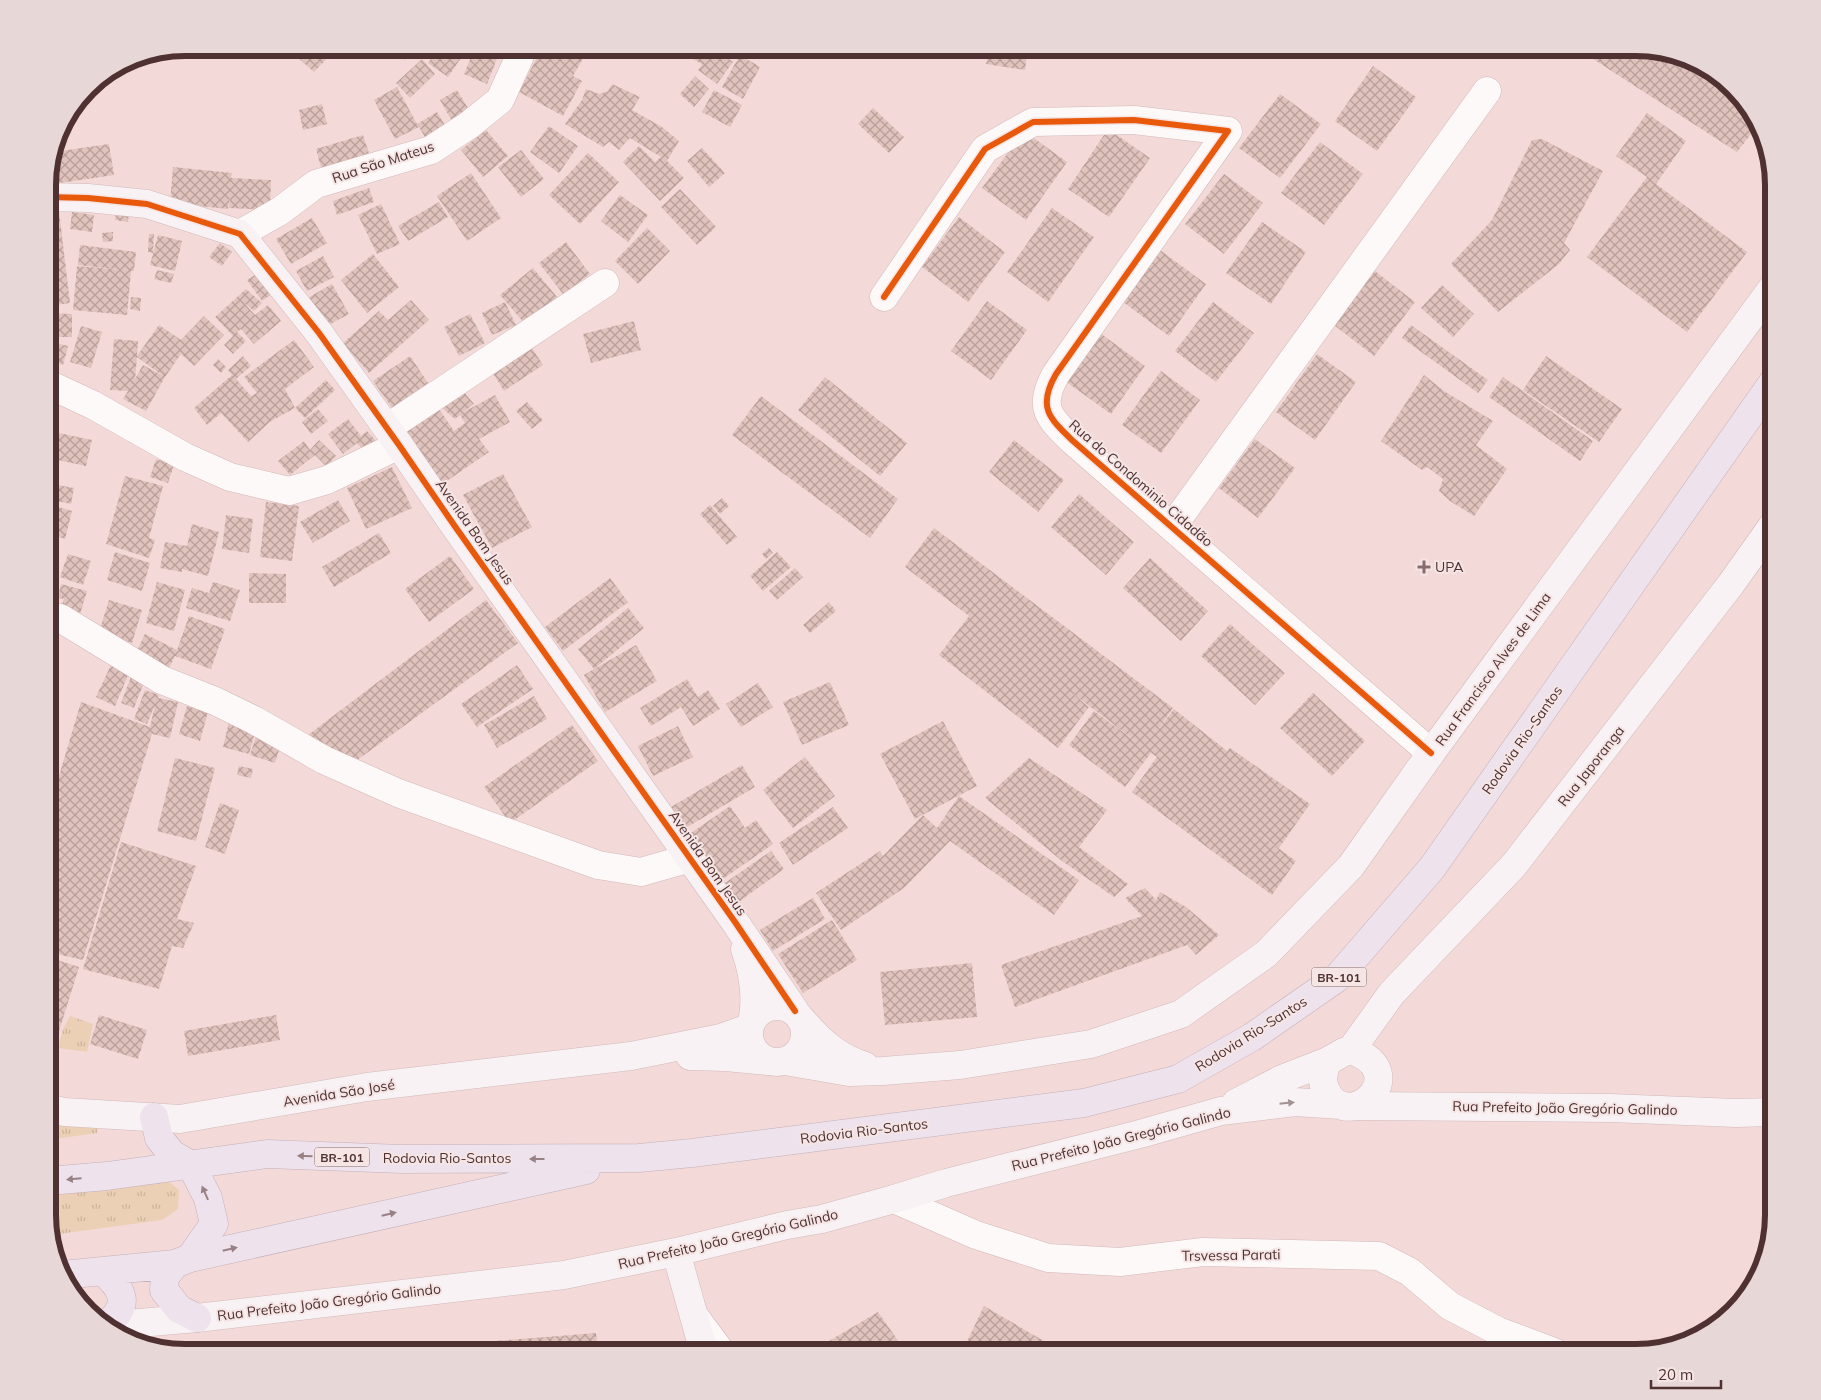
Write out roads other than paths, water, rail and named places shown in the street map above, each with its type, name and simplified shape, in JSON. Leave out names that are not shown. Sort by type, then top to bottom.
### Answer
[{"type":"highway","name":"Rodovia Rio-Santos","points":[[57,1181],[267,1154],[402,1159],[639,1158],[1084,1104],[1178,1079],[1252,1037],[1337,978],[1432,868],[1765,395]]},
{"type":"highway","points":[[151,1117],[158,1138],[172,1154],[191,1165],[208,1198],[214,1224],[182,1261],[165,1277],[164,1290],[179,1309],[197,1318]]},
{"type":"highway","points":[[107,1176],[130,1165],[143,1153],[149,1136],[151,1117]]},
{"type":"highway","name":"Rodovia Rio-Santos","points":[[71,1274],[182,1261],[639,1158]]},
{"type":"highway","points":[[102,1271],[118,1286],[123,1298],[120,1310],[112,1321]]},
{"type":"main road","points":[[57,197],[88,198],[147,204],[240,234]]},
{"type":"main road","name":"Avenida Bom Jesus","points":[[240,234],[319,333],[393,436],[735,922],[798,1016]]},
{"type":"main road","name":"Rua Francisco Alves de Lima","points":[[777,1061],[849,1072],[883,1071],[960,1065],[1090,1044],[1181,1014],[1266,954],[1351,866],[1431,753],[1765,298]]},
{"type":"main road","name":"Rua Japoranga","points":[[1340,1056],[1392,993],[1514,865],[1765,537]]},
{"type":"main road","name":"Avenida Bom Jesus","points":[[735,922],[752,971],[755,994],[751,1023]]},
{"type":"main road","points":[[1340,1056],[1323,1078],[1327,1095],[1334,1101],[1349,1106],[1366,1102],[1376,1090],[1376,1073],[1392,993]]},
{"type":"main road","name":"Avenida São José","points":[[57,1111],[180,1119],[367,1087],[631,1056],[721,1038],[751,1023],[762,1009],[770,1006],[787,1007],[798,1016]]},
{"type":"main road","points":[[751,1023],[749,1041],[753,1050],[760,1056],[777,1061],[794,1057],[804,1043],[805,1035],[798,1016]]},
{"type":"main road","name":"Rua Francisco Alves de Lima","points":[[798,1016],[819,1039],[838,1055],[858,1064],[883,1071]]},
{"type":"main road","name":"Avenida São José","points":[[631,1056],[726,1057],[777,1061]]},
{"type":"main road","points":[[1221,1111],[1282,1079],[1340,1056],[1368,1058],[1376,1073],[1417,1106]]},
{"type":"main road","name":"Rua Prefeito João Gregório Galindo","points":[[118,1325],[197,1318],[564,1275],[676,1252],[822,1218],[946,1183],[1140,1134],[1221,1111],[1294,1102],[1349,1106],[1610,1108],[1765,1112]]},
{"type":"main road","points":[[676,1252],[702,1344]]},
{"type":"street","name":"Rua São Mateus","points":[[240,234],[280,210],[316,184],[431,150],[439,145],[500,100],[519,56]]},
{"type":"street","points":[[1172,527],[1487,91]]},
{"type":"street","name":"Rua do Condominio Cidadão","points":[[884,297],[985,149],[1033,122],[1134,120],[1228,131],[1056,374],[1047,390],[1047,408],[1054,423],[1073,441],[1431,753]]},
{"type":"street","points":[[57,388],[93,405],[185,457],[230,477],[289,491],[327,480],[393,436],[605,283]]},
{"type":"street","points":[[57,617],[162,680],[215,701],[254,720],[324,760],[398,792],[598,865],[641,872],[690,858]]},
{"type":"street","name":"Trsvessa Parati","points":[[894,1199],[976,1235],[1048,1258],[1120,1262],[1203,1252],[1379,1256],[1410,1272],[1450,1306],[1498,1331],[1533,1344]]},
{"type":"street","points":[[693,1314],[715,1344]]},
{"type":"place","name":"UPA","points":[[1424,567]]}]
